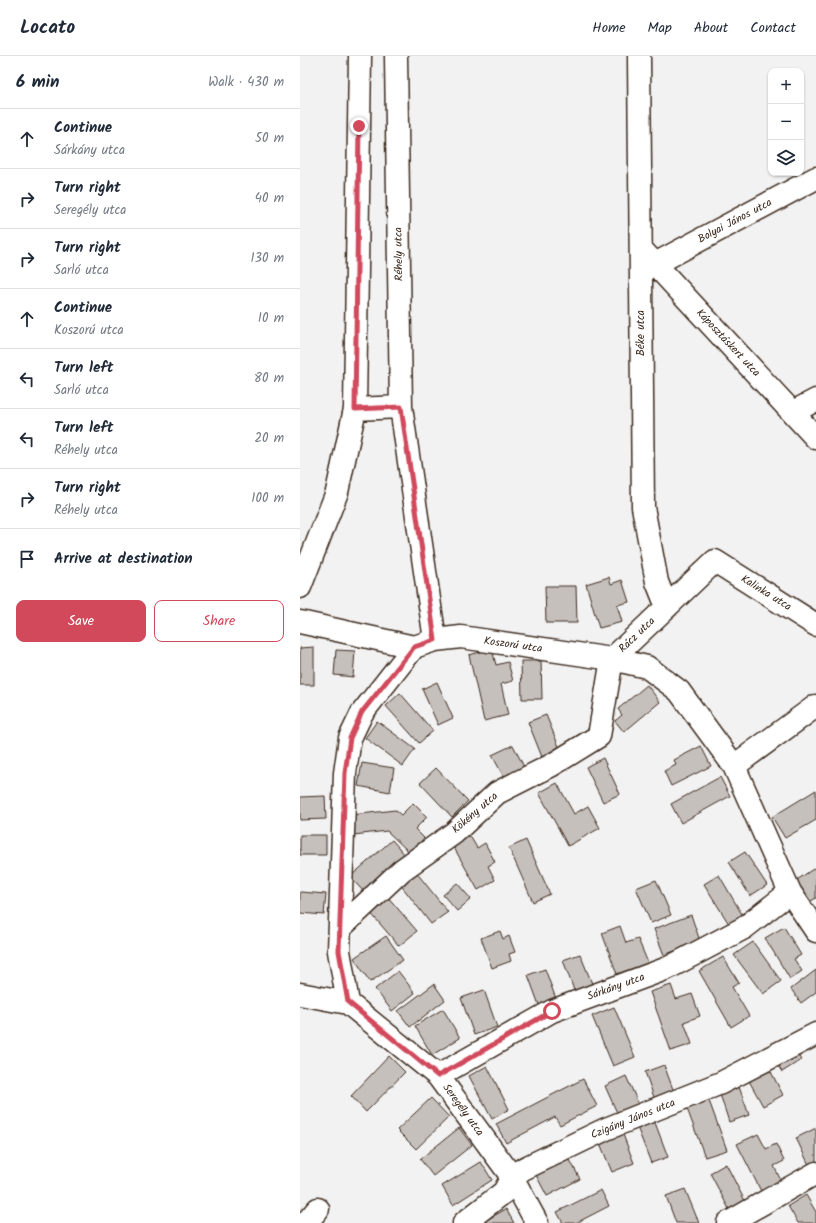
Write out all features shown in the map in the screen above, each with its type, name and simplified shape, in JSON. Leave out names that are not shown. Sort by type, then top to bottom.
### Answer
[{"type":"street","points":[[300,587],[337,492],[355,409],[360,56]]},
{"type":"street","name":"Réhely utca","points":[[396,56],[401,407],[435,640]]},
{"type":"street","name":"Béke utca","points":[[639,56],[648,256],[643,507],[657,582],[667,607]]},
{"type":"street","name":"Bolyai János utca","points":[[648,256],[816,178]]},
{"type":"street","name":"Káposztáskert utca","points":[[648,256],[816,438]]},
{"type":"street","points":[[793,412],[816,400]]},
{"type":"street","points":[[355,409],[401,407]]},
{"type":"street","name":"Rácz utca","points":[[612,659],[715,561]]},
{"type":"street","name":"Kalinka utca","points":[[715,561],[816,625]]},
{"type":"street","points":[[300,622],[414,647],[362,712],[350,738],[345,773],[339,951],[348,1002]]},
{"type":"street","name":"Koszorú utca","points":[[414,647],[435,640],[461,637],[612,659]]},
{"type":"street","name":"Rácz utca","points":[[612,659],[647,667],[679,691],[734,766],[790,892],[816,931]]},
{"type":"street","name":"Kökény utca","points":[[340,928],[402,870],[454,833],[497,793],[552,765],[599,736],[612,659]]},
{"type":"street","points":[[734,766],[816,706]]},
{"type":"street","name":"Sárkány utca","points":[[438,1076],[552,1011],[668,968],[744,928],[790,892]]},
{"type":"street","name":"Seregély utca","points":[[300,994],[348,1002],[438,1076],[512,1177],[537,1223]]},
{"type":"street","name":"Czigány János utca","points":[[464,1223],[504,1192],[512,1177],[523,1169],[606,1129],[721,1083],[816,1034]]},
{"type":"street","points":[[728,1223],[816,1173]]},
{"type":"building","points":[[609,577],[611,584],[622,580],[629,602],[617,605],[622,622],[599,628],[586,584]]},
{"type":"building","points":[[545,586],[576,586],[577,623],[546,623]]},
{"type":"building","points":[[314,647],[314,685],[300,685],[300,648]]},
{"type":"building","points":[[492,649],[496,665],[508,662],[513,681],[501,684],[508,715],[484,721],[469,655]]},
{"type":"building","points":[[336,650],[355,651],[353,677],[334,675]]},
{"type":"building","points":[[521,661],[541,661],[542,699],[522,699]]},
{"type":"building","points":[[437,682],[453,718],[438,725],[422,689]]},
{"type":"building","points":[[647,685],[660,702],[624,732],[615,721],[622,715],[618,709]]},
{"type":"building","points":[[400,693],[433,731],[419,743],[386,706]]},
{"type":"building","points":[[546,715],[562,754],[544,762],[528,722]]},
{"type":"building","points":[[377,721],[415,749],[403,766],[365,738]]},
{"type":"building","points":[[513,745],[526,771],[506,781],[492,755]]},
{"type":"building","points":[[701,746],[711,766],[671,786],[664,771],[676,765],[674,760]]},
{"type":"building","points":[[603,758],[620,794],[603,802],[586,767]]},
{"type":"building","points":[[362,763],[394,768],[390,792],[358,786]]},
{"type":"building","points":[[436,768],[468,801],[452,817],[420,783]]},
{"type":"building","points":[[720,777],[730,796],[681,823],[671,804]]},
{"type":"building","points":[[557,783],[574,814],[588,806],[600,828],[568,846],[539,793]]},
{"type":"building","points":[[816,790],[816,820],[785,838],[772,817]]},
{"type":"building","points":[[325,796],[326,819],[300,820],[300,797]]},
{"type":"building","points":[[413,803],[427,817],[415,829],[424,838],[410,853],[387,831],[354,835],[352,815],[395,810],[401,815]]},
{"type":"building","points":[[300,835],[326,835],[326,855],[300,855]]},
{"type":"building","points":[[470,836],[477,848],[485,843],[495,862],[488,866],[495,880],[478,890],[453,846]]},
{"type":"building","points":[[392,840],[406,856],[365,893],[350,877]]},
{"type":"building","points":[[526,840],[550,894],[533,902],[509,848]]},
{"type":"building","points":[[745,852],[767,885],[750,896],[729,862]]},
{"type":"building","points":[[816,867],[816,898],[808,903],[794,882]]},
{"type":"building","points":[[416,872],[448,912],[431,924],[400,884]]},
{"type":"building","points":[[719,875],[743,916],[729,924],[704,884]]},
{"type":"building","points":[[656,880],[671,915],[651,923],[636,888]]},
{"type":"building","points":[[457,883],[471,899],[457,911],[443,895]]},
{"type":"building","points":[[300,892],[326,894],[324,915],[300,913]]},
{"type":"building","points":[[387,896],[417,931],[399,946],[369,911]]},
{"type":"building","points":[[691,915],[700,941],[664,955],[654,929]]},
{"type":"building","points":[[620,926],[626,943],[638,939],[648,963],[617,974],[602,933]]},
{"type":"building","points":[[784,927],[801,955],[794,959],[802,971],[790,979],[765,938]]},
{"type":"building","points":[[500,931],[503,939],[509,936],[515,952],[509,954],[511,961],[492,968],[481,938]]},
{"type":"building","points":[[386,936],[403,960],[370,982],[354,958]]},
{"type":"building","points":[[753,942],[781,981],[763,994],[734,955]]},
{"type":"building","points":[[580,954],[593,986],[575,993],[563,960]]},
{"type":"building","points":[[723,957],[739,983],[732,987],[749,1016],[731,1027],[699,971]]},
{"type":"building","points":[[545,969],[556,999],[539,1005],[528,975]]},
{"type":"building","points":[[816,970],[816,992],[801,1003],[791,989]]},
{"type":"building","points":[[398,971],[415,993],[392,1011],[375,989]]},
{"type":"building","points":[[434,984],[445,1000],[410,1027],[398,1011]]},
{"type":"building","points":[[671,985],[676,999],[692,994],[700,1016],[684,1022],[692,1044],[671,1051],[650,992]]},
{"type":"building","points":[[484,990],[497,1027],[474,1035],[461,998]]},
{"type":"building","points":[[614,1007],[635,1057],[613,1066],[592,1016]]},
{"type":"building","points":[[443,1009],[460,1038],[432,1055],[415,1026]]},
{"type":"building","points":[[795,1050],[801,1060],[782,1072],[776,1062]]},
{"type":"building","points":[[389,1056],[405,1072],[366,1112],[351,1096]]},
{"type":"building","points":[[664,1065],[674,1092],[655,1100],[645,1072]]},
{"type":"building","points":[[487,1066],[509,1109],[492,1119],[469,1076]]},
{"type":"building","points":[[769,1068],[783,1095],[763,1106],[748,1079]]},
{"type":"building","points":[[626,1076],[639,1105],[618,1115],[605,1086]]},
{"type":"building","points":[[583,1079],[597,1106],[560,1125],[555,1117],[506,1143],[496,1124]]},
{"type":"building","points":[[738,1084],[749,1115],[729,1122],[719,1091]]},
{"type":"building","points":[[431,1098],[449,1117],[416,1149],[397,1130]]},
{"type":"building","points":[[708,1098],[727,1150],[705,1157],[686,1106]]},
{"type":"building","points":[[654,1120],[668,1157],[651,1163],[637,1127]]},
{"type":"building","points":[[459,1128],[472,1145],[433,1176],[420,1159]]},
{"type":"building","points":[[816,1128],[816,1166],[811,1169],[796,1138]]},
{"type":"building","points":[[622,1132],[634,1163],[612,1172],[599,1141]]},
{"type":"building","points":[[758,1134],[766,1149],[776,1144],[784,1161],[774,1166],[783,1185],[763,1195],[737,1144]]},
{"type":"building","points":[[569,1158],[580,1179],[547,1196],[536,1175]]},
{"type":"building","points":[[481,1162],[492,1180],[453,1205],[442,1186]]},
{"type":"building","points":[[726,1164],[746,1203],[730,1211],[710,1173]]},
{"type":"building","points":[[685,1189],[699,1223],[676,1223],[666,1196]]},
{"type":"building","points":[[601,1190],[609,1206],[576,1223],[563,1223],[557,1212]]},
{"type":"building","points":[[806,1195],[816,1212],[816,1223],[798,1223],[788,1206]]},
{"type":"building","points":[[506,1209],[514,1223],[481,1223]]},
{"type":"route","points":[[359,126],[355,409],[401,407],[435,640],[414,647],[362,712],[350,738],[345,773],[339,951],[348,1002],[438,1076],[552,1011]]}]
